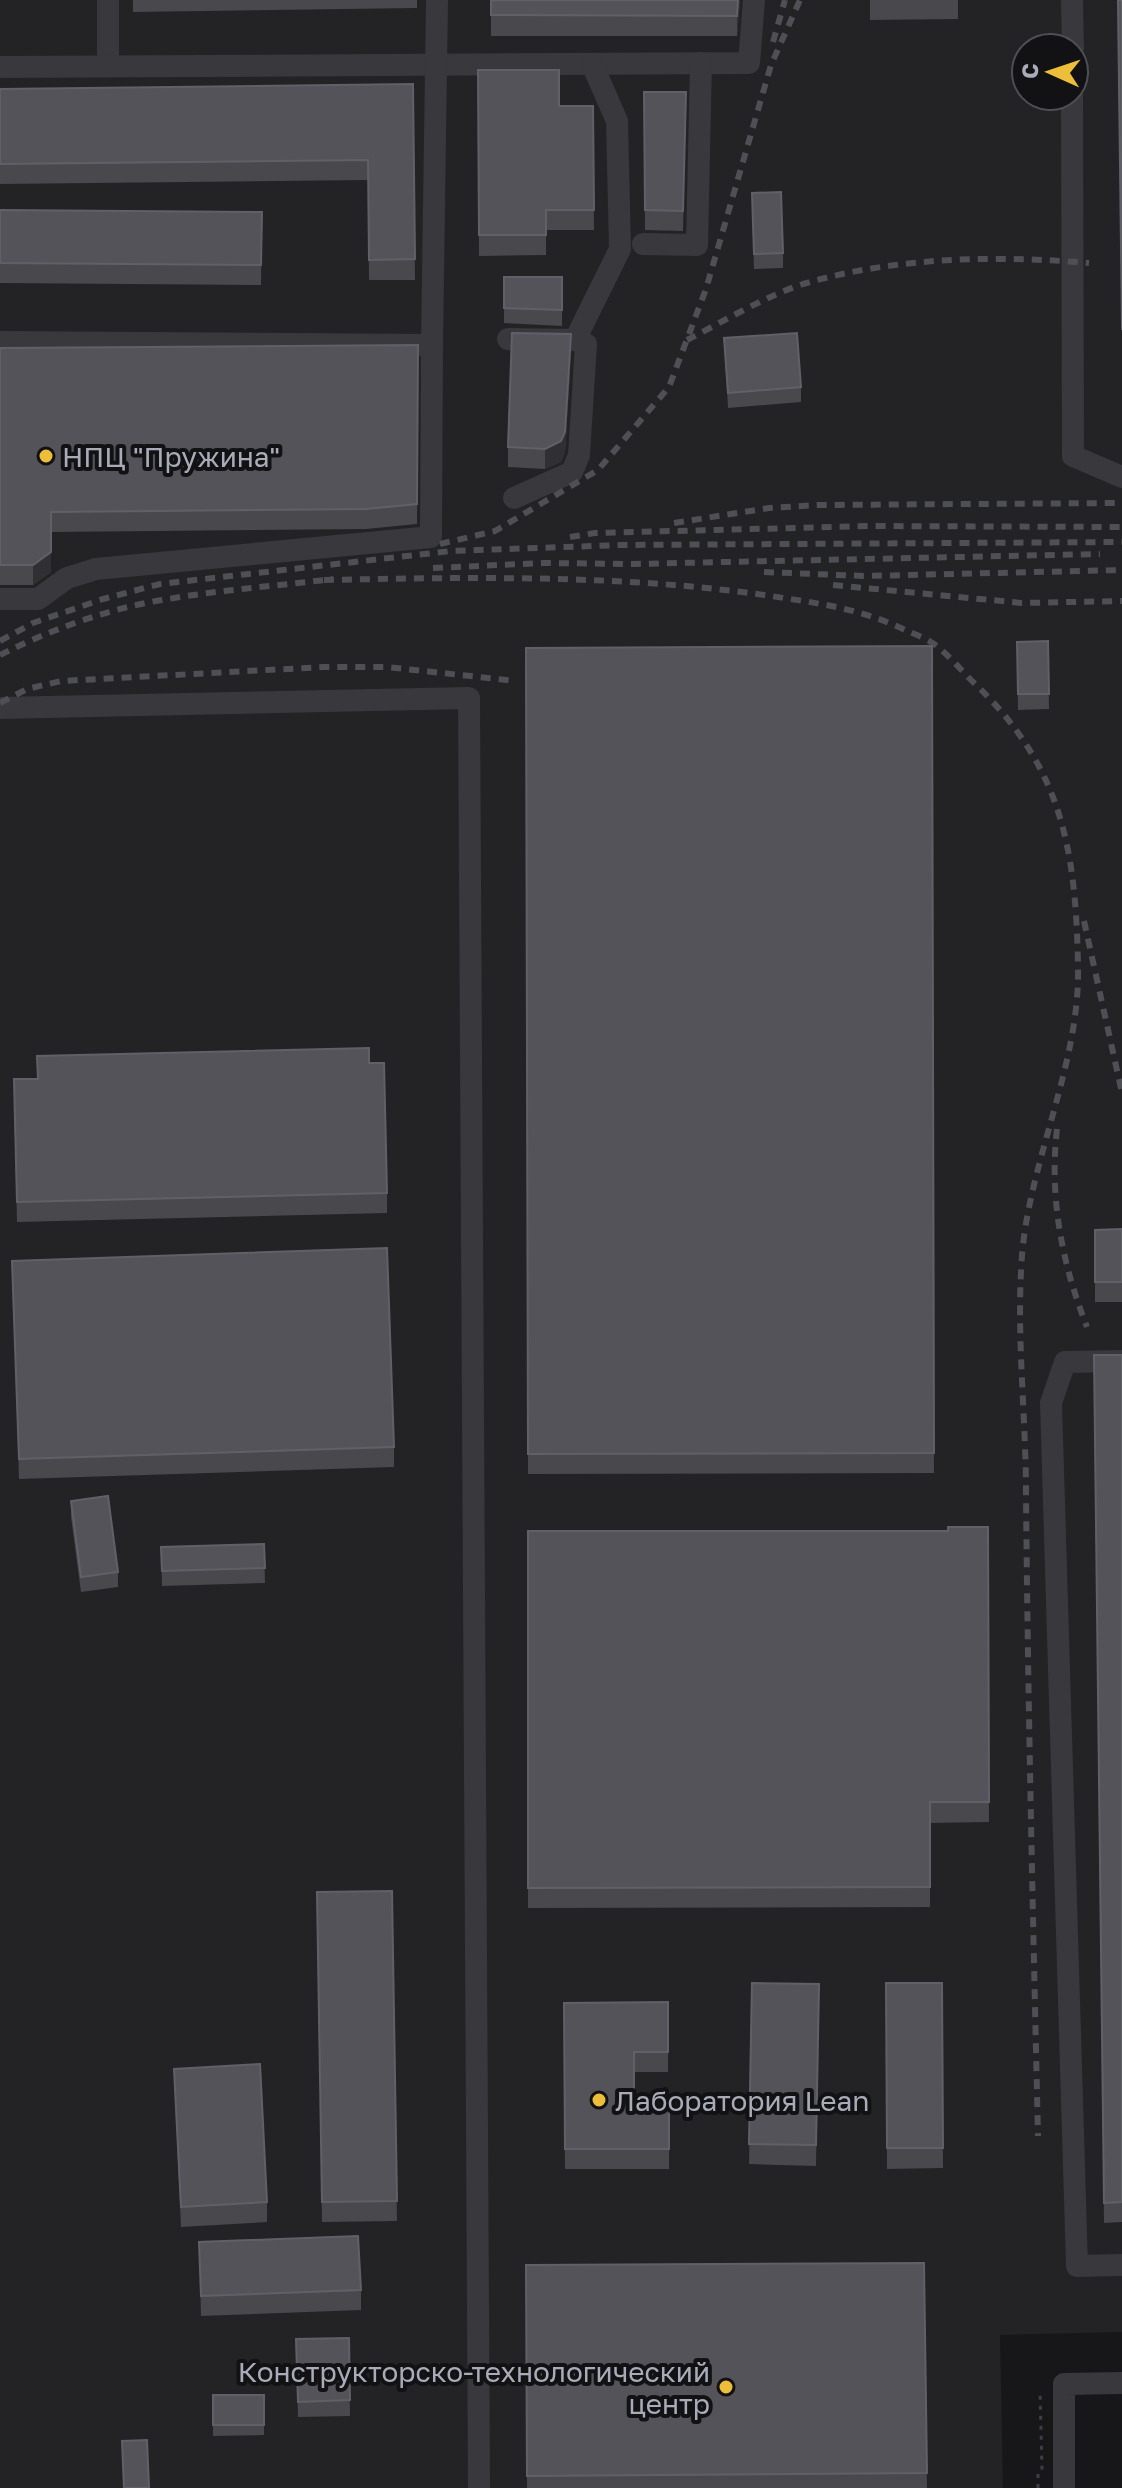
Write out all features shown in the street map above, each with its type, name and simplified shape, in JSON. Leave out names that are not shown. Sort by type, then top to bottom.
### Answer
[{"type":"lane","points":[[108,0],[108,66]]},
{"type":"lane","points":[[0,599],[38,599],[67,578],[96,569],[431,537],[437,0]]},
{"type":"lane","points":[[0,67],[749,63],[754,0]]},
{"type":"lane","points":[[1072,0],[1073,32]]},
{"type":"lane","points":[[643,244],[697,245],[701,63]]},
{"type":"lane","points":[[575,340],[620,249],[617,121],[592,64]]},
{"type":"lane","points":[[1072,112],[1073,456],[1122,477]]},
{"type":"lane","points":[[508,339],[575,340],[586,344],[579,455],[572,472],[514,498]]},
{"type":"lane","points":[[0,342],[432,345]]},
{"type":"lane","points":[[0,708],[469,698],[479,2488]]},
{"type":"lane","points":[[1122,1361],[1065,1362],[1051,1403],[1077,2266],[1122,2265]]},
{"type":"lane","points":[[1064,2488],[1064,2384],[1122,2383]]},
{"type":"path","points":[[1038,2488],[1038,2474],[1042,2470],[1040,2391]]},
{"type":"shaded area","points":[[0,0],[1122,0],[1122,2332],[1000,2335],[1003,2488],[0,2488]]},
{"type":"building","points":[[491,0],[738,0],[737,16],[491,15]]},
{"type":"building","points":[[1118,0],[1122,0],[1122,330]]},
{"type":"building","points":[[478,70],[559,70],[559,106],[593,106],[594,210],[546,210],[546,235],[479,235]]},
{"type":"building","points":[[413,84],[415,259],[369,260],[368,160],[0,164],[0,89]]},
{"type":"building","points":[[644,92],[686,92],[683,211],[645,210]]},
{"type":"building","points":[[781,192],[783,253],[754,254],[752,193]]},
{"type":"building","points":[[0,210],[262,212],[261,265],[0,263]]},
{"type":"building","points":[[504,277],[562,277],[562,310],[504,308]]},
{"type":"building","points":[[512,333],[571,334],[565,432],[561,441],[545,449],[508,447]]},
{"type":"building","points":[[797,333],[801,387],[728,393],[724,338]]},
{"type":"building","points":[[418,345],[417,504],[366,509],[51,512],[51,552],[33,565],[0,565],[0,348]]},
{"type":"building","points":[[1048,641],[1049,694],[1018,694],[1017,642]]},
{"type":"building","points":[[932,646],[934,1453],[528,1454],[526,648]]},
{"type":"building","points":[[369,1048],[369,1063],[384,1063],[387,1193],[17,1202],[14,1079],[38,1079],[37,1056]]},
{"type":"building","points":[[1122,1229],[1122,1282],[1095,1282],[1095,1230]]},
{"type":"building","points":[[387,1248],[394,1447],[19,1459],[12,1261]]},
{"type":"building","points":[[1094,1355],[1122,1355],[1122,2202],[1104,2203]]},
{"type":"building","points":[[108,1496],[118,1572],[81,1577],[71,1501]]},
{"type":"building","points":[[948,1527],[988,1527],[989,1802],[930,1802],[930,1887],[528,1888],[528,1531],[948,1531]]},
{"type":"building","points":[[264,1544],[265,1568],[162,1571],[161,1547]]},
{"type":"building","points":[[392,1891],[397,2201],[322,2202],[317,1892]]},
{"type":"building","points":[[752,1983],[819,1984],[816,2145],[749,2144]]},
{"type":"building","points":[[886,1983],[942,1983],[943,2148],[887,2148]]},
{"type":"building","name":"Лаборатория Lean","points":[[668,2002],[668,2052],[634,2052],[634,2107],[669,2107],[669,2149],[565,2149],[564,2003]]},
{"type":"building","points":[[260,2064],[267,2202],[181,2207],[174,2069]]},
{"type":"building","points":[[358,2236],[361,2290],[201,2296],[199,2242]]},
{"type":"building","name":"Конструкторско-технологический центр","points":[[924,2263],[927,2473],[527,2476],[526,2265]]},
{"type":"building","points":[[349,2338],[350,2400],[298,2402],[296,2339]]},
{"type":"building","points":[[213,2395],[264,2395],[264,2425],[213,2425]]},
{"type":"building","points":[[147,2440],[149,2488],[124,2488],[122,2441]]},
{"type":"railway","points":[[773,42],[785,0]]},
{"type":"railway","points":[[440,544],[495,531],[598,470],[669,387],[706,289],[771,65],[800,0]]},
{"type":"railway","points":[[687,340],[789,289],[873,268],[981,259],[1089,263]]},
{"type":"railway","points":[[674,523],[769,508],[818,505],[1122,503]]},
{"type":"railway","points":[[570,537],[595,533],[872,526],[1122,527]]},
{"type":"railway","points":[[0,641],[33,623],[160,584],[451,551],[621,545],[1122,542]]},
{"type":"railway","points":[[433,568],[544,563],[632,564],[1100,554]]},
{"type":"railway","points":[[764,572],[864,576],[1122,570]]},
{"type":"railway","points":[[324,580],[499,578],[616,581],[732,591],[820,604],[863,614],[924,638],[944,652],[1003,714],[1027,745],[1045,778],[1067,847],[1077,924],[1078,967],[1071,1039],[1034,1183],[1020,1285],[1038,2136]]},
{"type":"railway","points":[[0,655],[79,622],[141,604],[205,593],[333,579]]},
{"type":"railway","points":[[833,585],[1022,603],[1122,601]]},
{"type":"railway","points":[[0,703],[27,689],[61,681],[324,667],[387,667],[516,681]]},
{"type":"railway","points":[[1084,921],[1122,1093]]},
{"type":"railway","points":[[1057,1129],[1056,1205],[1064,1255],[1087,1327]]},
{"type":"place","name":"НПЦ \"Пружина\"","points":[[46,456]]},
{"type":"place","name":"Лаборатория Lean","points":[[599,2100]]},
{"type":"place","name":"Конструкторско-технологический центр","points":[[726,2387]]}]
